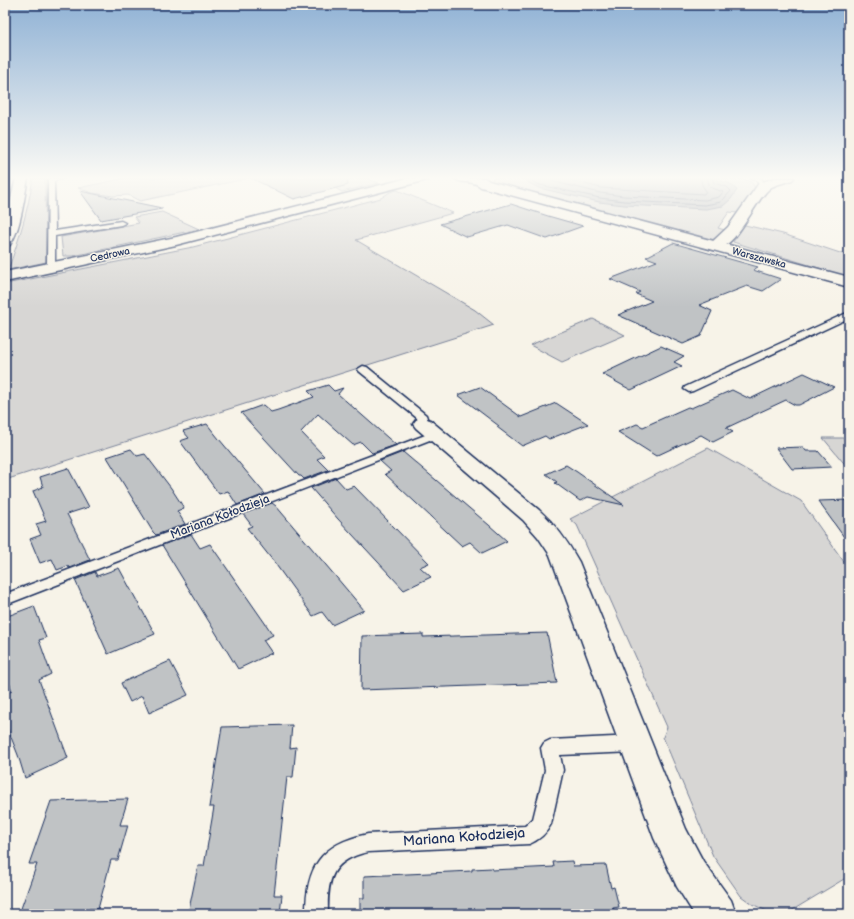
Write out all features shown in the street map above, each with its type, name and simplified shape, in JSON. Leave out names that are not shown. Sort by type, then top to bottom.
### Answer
[{"type":"street","points":[[5,242],[12,221]]},
{"type":"street","name":"Cedrowa","points":[[5,277],[176,241],[261,221]]},
{"type":"street","name":"Warszawska","points":[[622,221],[849,282]]},
{"type":"street","points":[[716,246],[739,221]]},
{"type":"street","points":[[430,429],[531,515],[556,542],[566,562],[672,838],[690,874],[717,914]]},
{"type":"lane","points":[[51,221],[51,263],[54,267]]},
{"type":"lane","points":[[51,234],[121,223]]},
{"type":"lane","points":[[689,389],[849,315]]},
{"type":"lane","points":[[363,369],[422,417],[430,429]]},
{"type":"lane","name":"Mariana Kołodzieja","points":[[5,600],[430,429]]},
{"type":"lane","name":"Mariana Kołodzieja","points":[[317,914],[319,884],[324,868],[334,858],[351,846],[368,843],[529,835],[541,824],[554,770],[550,748],[636,744]]},
{"type":"shaded area","points":[[24,221],[46,221],[46,262],[8,270],[16,247]]},
{"type":"shaded area","points":[[137,221],[181,221],[199,229],[73,256],[63,256],[61,237],[139,223]]},
{"type":"shaded area","points":[[293,221],[425,221],[356,240],[475,310],[494,325],[5,480],[5,284],[193,247]]},
{"type":"shaded area","points":[[636,221],[723,221],[718,228],[725,230],[721,235],[710,241]]},
{"type":"shaded area","points":[[745,225],[783,234],[849,256],[849,277],[733,242]]},
{"type":"shaded area","points":[[593,319],[625,335],[562,362],[530,345]]},
{"type":"shaded area","points":[[823,438],[849,438],[849,468],[848,468]]},
{"type":"shaded area","points":[[708,448],[801,501],[849,569],[849,876],[791,911],[767,911],[752,904],[741,896],[713,856],[663,737],[667,727],[577,525],[570,519]]},
{"type":"building","points":[[451,221],[565,221],[583,226],[547,239],[508,225],[467,237],[440,224]]},
{"type":"building","points":[[673,243],[758,267],[753,270],[781,279],[763,291],[747,286],[699,305],[712,311],[701,336],[683,344],[618,315],[652,301],[636,294],[640,292],[610,279],[657,261],[646,257]]},
{"type":"building","points":[[661,346],[684,356],[674,362],[682,366],[631,390],[602,374]]},
{"type":"building","points":[[804,373],[834,387],[799,405],[795,405],[786,400],[726,428],[733,432],[713,442],[701,435],[656,456],[618,432],[637,424],[643,427],[732,390],[750,399]]},
{"type":"building","points":[[328,385],[334,391],[343,388],[338,394],[396,445],[372,453],[361,442],[353,445],[318,414],[301,432],[324,456],[317,459],[328,470],[304,479],[299,476],[241,413],[263,405],[271,412],[278,410],[314,397],[308,391]]},
{"type":"building","points":[[480,387],[521,417],[556,403],[588,424],[549,439],[545,436],[522,446],[497,427],[499,426],[458,395]]},
{"type":"building","points":[[207,424],[265,494],[237,505],[228,491],[219,494],[180,441],[189,438],[183,431]]},
{"type":"building","points":[[803,447],[806,451],[818,451],[832,467],[792,469],[776,448]]},
{"type":"building","points":[[131,449],[137,456],[145,454],[171,488],[184,508],[177,511],[185,524],[156,535],[153,532],[107,457]]},
{"type":"building","points":[[403,452],[507,541],[482,553],[470,542],[462,546],[385,474],[391,471],[380,461]]},
{"type":"building","points":[[566,465],[624,505],[588,497],[580,501],[555,483],[557,482],[546,474]]},
{"type":"building","points":[[68,468],[89,507],[67,514],[90,560],[69,568],[68,566],[57,570],[52,559],[40,563],[30,539],[41,535],[36,524],[46,521],[33,491],[43,487],[40,477]]},
{"type":"building","points":[[336,478],[346,489],[354,486],[429,563],[420,567],[431,577],[404,590],[311,488]]},
{"type":"building","points":[[849,500],[849,544],[818,501]]},
{"type":"building","points":[[272,503],[364,610],[332,625],[322,612],[313,616],[274,562],[247,528],[252,526],[243,514]]},
{"type":"building","points":[[191,534],[200,548],[210,544],[267,626],[273,635],[263,640],[272,653],[238,669],[162,545]]},
{"type":"building","points":[[119,568],[155,634],[108,654],[75,580],[95,572],[97,576]]},
{"type":"building","points":[[34,606],[46,638],[39,640],[51,674],[39,680],[68,758],[25,778],[5,722],[5,694],[12,691],[5,670],[5,617]]},
{"type":"building","points":[[547,633],[557,683],[361,690],[362,636],[423,634],[423,637]]},
{"type":"building","points":[[170,661],[188,695],[149,713],[142,696],[130,702],[121,683]]},
{"type":"building","points":[[292,725],[290,748],[296,747],[293,777],[287,777],[274,895],[282,895],[280,914],[188,914],[198,866],[204,866],[214,807],[209,807],[222,727]]},
{"type":"building","points":[[128,799],[120,825],[128,825],[118,860],[111,860],[98,909],[89,909],[88,914],[19,914],[37,864],[29,864],[51,801]]},
{"type":"building","points":[[572,861],[573,866],[606,865],[611,888],[614,887],[619,907],[613,908],[615,914],[360,914],[360,898],[364,898],[364,876],[472,871],[472,869],[492,868],[492,870],[554,867],[553,862]]}]
